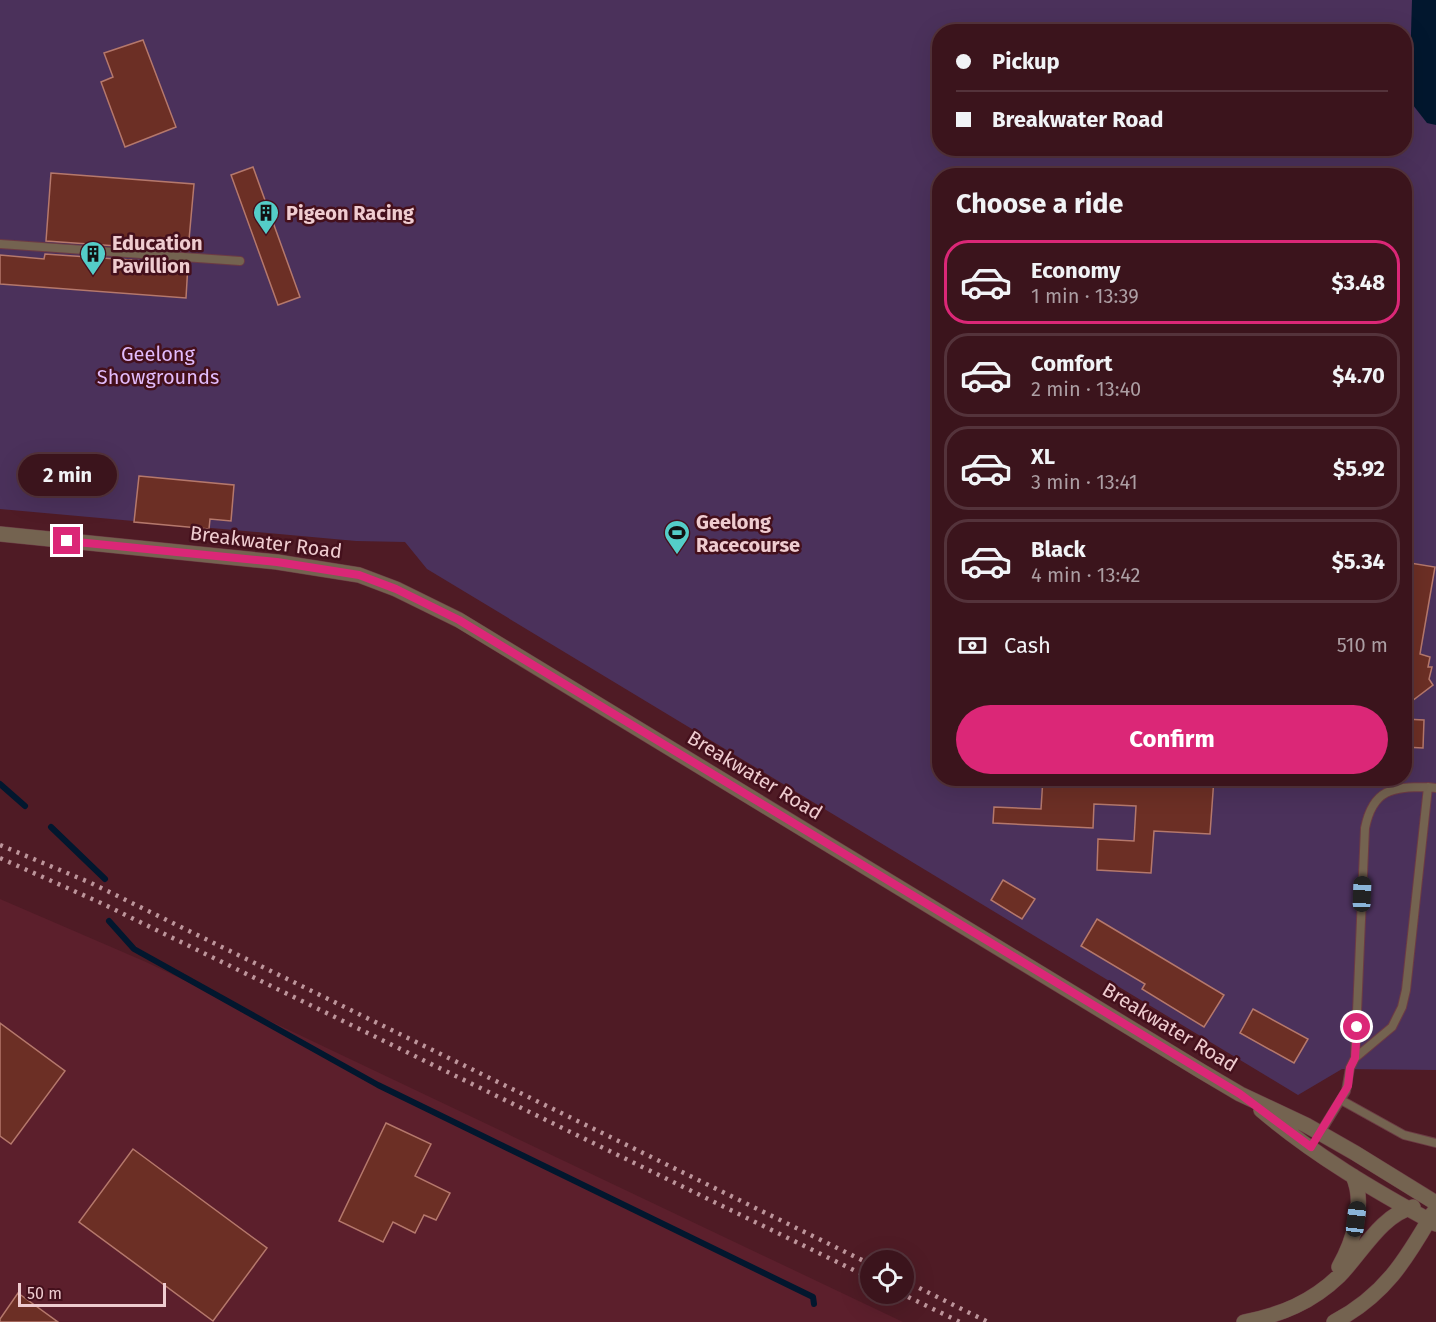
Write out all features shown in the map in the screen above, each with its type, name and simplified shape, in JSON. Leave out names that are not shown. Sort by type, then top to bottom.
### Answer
[{"type":"street","name":"Breakwater Road","points":[[0,534],[277,562],[359,575],[396,589],[459,620],[1240,1094],[1320,1133],[1435,1212]]},
{"type":"street","points":[[1240,1094],[1353,1176],[1408,1209],[1435,1212],[1409,1252],[1380,1290],[1358,1308],[1334,1322]]},
{"type":"street","points":[[1311,1147],[1320,1133]]},
{"type":"street","points":[[1319,1293],[1340,1267],[1353,1237],[1358,1195],[1353,1176]]},
{"type":"street","points":[[1244,1322],[1285,1311],[1319,1293],[1340,1275],[1388,1221],[1408,1209]]},
{"type":"lane","points":[[0,243],[240,261]]},
{"type":"lane","points":[[1320,1133],[1348,1086],[1350,1068],[1355,1058],[1392,1027],[1402,1007],[1432,788],[1397,788],[1385,792],[1375,800],[1368,812],[1365,828],[1355,1058]]},
{"type":"lane","points":[[1341,1100],[1404,1135],[1436,1143]]},
{"type":"shaded area","points":[[0,899],[146,962],[860,1302],[860,1304],[865,1304],[903,1322],[0,1322]]},
{"type":"green space","name":"Geelong Racecourse","points":[[0,0],[1436,0],[1436,1070],[1342,1069],[1298,1095],[427,569],[405,542],[356,541],[0,509]]},
{"type":"water","points":[[1412,0],[1436,0],[1436,125],[1427,123],[1412,104]]},
{"type":"building","points":[[143,40],[176,127],[125,147],[101,82],[113,77],[104,53]]},
{"type":"building","name":"Pigeon Racing","points":[[253,167],[300,297],[278,305],[231,175]]},
{"type":"building","points":[[51,173],[194,184],[188,251],[46,241]]},
{"type":"building","name":"Education Pavillion","points":[[45,254],[188,264],[186,298],[0,284],[0,255],[44,259]]},
{"type":"building","points":[[139,476],[234,485],[231,521],[210,519],[209,529],[134,522]]},
{"type":"building","points":[[1412,563],[1435,567],[1420,654],[1430,657],[1428,667],[1432,667],[1429,679],[1433,685],[1412,701]]},
{"type":"building","points":[[1412,719],[1424,720],[1423,748],[1412,747]]},
{"type":"building","points":[[1042,786],[1213,786],[1210,834],[1154,831],[1151,873],[1097,870],[1098,839],[1134,841],[1136,806],[1094,804],[1093,828],[993,823],[994,807],[1041,809]]},
{"type":"building","points":[[1003,880],[1035,899],[1022,919],[991,900]]},
{"type":"building","points":[[1097,919],[1224,995],[1204,1027],[1142,989],[1145,984],[1081,946]]},
{"type":"building","points":[[1253,1009],[1308,1039],[1294,1063],[1240,1033]]},
{"type":"building","points":[[0,1023],[65,1071],[11,1144],[0,1136]]},
{"type":"building","points":[[386,1123],[431,1144],[415,1176],[450,1193],[436,1220],[424,1215],[415,1233],[393,1222],[383,1242],[339,1221]]},
{"type":"building","points":[[133,1149],[267,1248],[213,1321],[79,1222]]},
{"type":"building","points":[[18,1293],[58,1322],[0,1322]]},
{"type":"waterway","points":[[0,784],[25,806]]},
{"type":"waterway","points":[[51,827],[105,879]]},
{"type":"waterway","points":[[109,921],[134,949],[378,1085],[813,1297],[814,1304]]},
{"type":"railway","points":[[0,845],[91,883],[860,1259]]},
{"type":"railway","points":[[0,858],[101,903],[860,1273]]},
{"type":"railway","points":[[914,1285],[988,1322]]},
{"type":"railway","points":[[914,1300],[960,1322]]},
{"type":"place","name":"Pigeon Racing","points":[[266,236]]},
{"type":"place","name":"Education Pavillion","points":[[93,277]]},
{"type":"place","name":"Geelong Racecourse","points":[[677,556]]},
{"type":"route","points":[[67,541],[277,562],[359,575],[396,589],[459,620],[1240,1094],[1311,1147],[1348,1086],[1350,1068],[1355,1058],[1357,1027]]},
{"type":"park label","name":"Geelong Showgrounds","points":[[158,366]]}]
